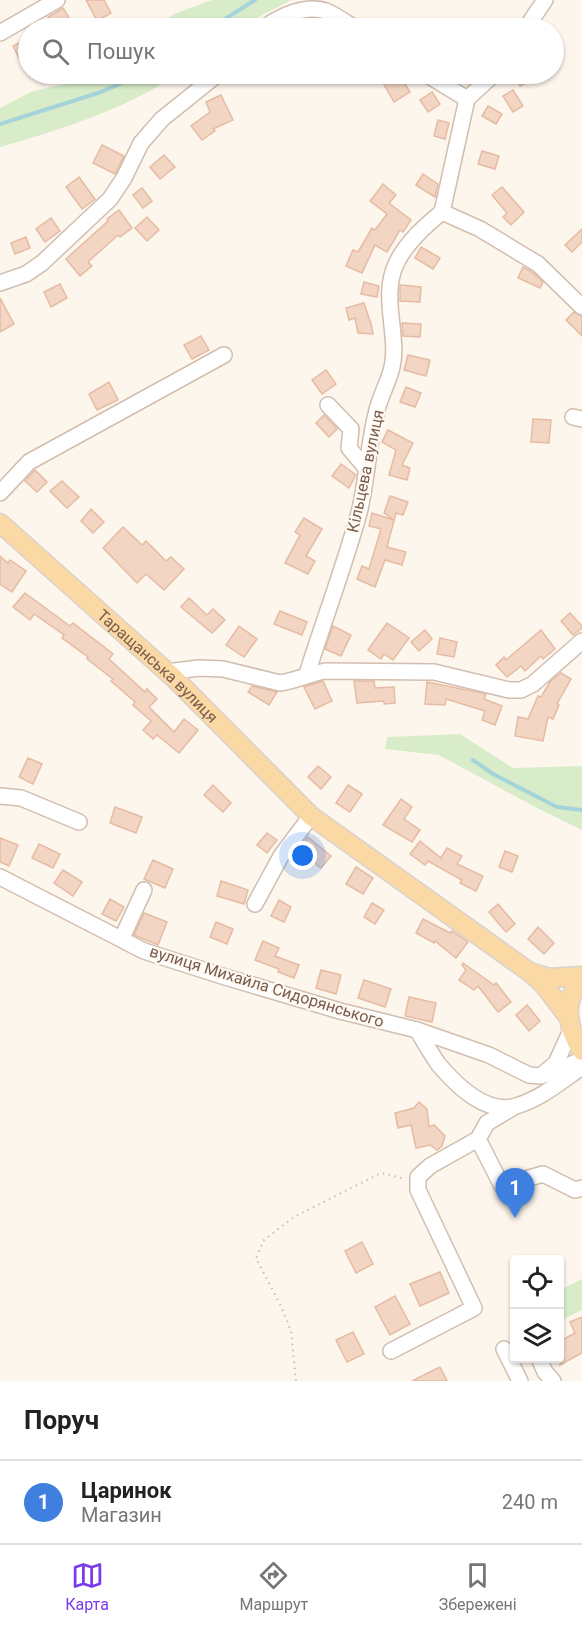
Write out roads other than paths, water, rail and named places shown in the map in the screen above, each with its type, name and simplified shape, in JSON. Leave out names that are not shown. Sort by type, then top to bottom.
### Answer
[{"type":"main road","name":"Таращанська вулиця","points":[[0,523],[167,672],[311,816],[531,973],[544,985],[570,1023],[582,1051]]},
{"type":"main road","name":"Таращанська вулиця","points":[[531,973],[550,978],[582,978]]},
{"type":"main road","points":[[570,1023],[568,1004],[582,978]]},
{"type":"street","points":[[26,18],[57,0]]},
{"type":"street","points":[[532,18],[545,0]]},
{"type":"street","points":[[283,18],[312,9],[329,12],[339,18]]},
{"type":"street","points":[[0,33],[18,23]]},
{"type":"street","points":[[0,284],[26,274],[42,263],[110,199],[124,178],[141,143],[162,119],[206,84]]},
{"type":"street","points":[[442,84],[466,99]]},
{"type":"street","points":[[483,84],[466,99],[442,212],[480,229],[537,264],[582,307]]},
{"type":"street","name":"Кільцева вулиця","points":[[307,674],[357,520],[376,411],[392,370],[393,352],[389,316],[391,282],[396,263],[418,233],[442,212]]},
{"type":"street","points":[[0,493],[29,462],[224,355]]},
{"type":"street","points":[[328,405],[351,429],[349,448],[366,468]]},
{"type":"street","points":[[167,672],[198,668],[223,669],[280,683],[325,671],[434,672],[508,690],[521,690],[533,684],[582,641]]},
{"type":"street","points":[[0,796],[21,798],[79,822]]},
{"type":"street","points":[[255,904],[281,856],[311,816]]},
{"type":"street","name":"вулиця Михайла Сидорянського","points":[[0,877],[144,951],[340,1011],[417,1030],[489,1055],[529,1075],[541,1076]]},
{"type":"street","points":[[122,938],[144,890]]},
{"type":"street","points":[[541,1076],[556,1063],[570,1023]]},
{"type":"street","points":[[417,1030],[439,1064],[463,1088],[488,1106],[514,1107]]},
{"type":"street","points":[[541,1076],[582,1060]]},
{"type":"street","points":[[390,1352],[474,1308],[418,1190],[418,1177],[430,1166],[478,1139],[488,1123],[514,1107],[546,1093],[582,1066]]},
{"type":"street","points":[[478,1139],[502,1186],[543,1174],[575,1190],[582,1188]]},
{"type":"street","points":[[504,1349],[520,1381]]},
{"type":"street","points":[[541,1363],[553,1381]]},
{"type":"waterway","points":[[227,18],[255,0]]},
{"type":"waterway","points":[[0,124],[120,84]]},
{"type":"waterway","points":[[473,760],[493,774],[557,807],[582,810]]},
{"type":"place","name":"Царинок","points":[[515,1218]]}]
